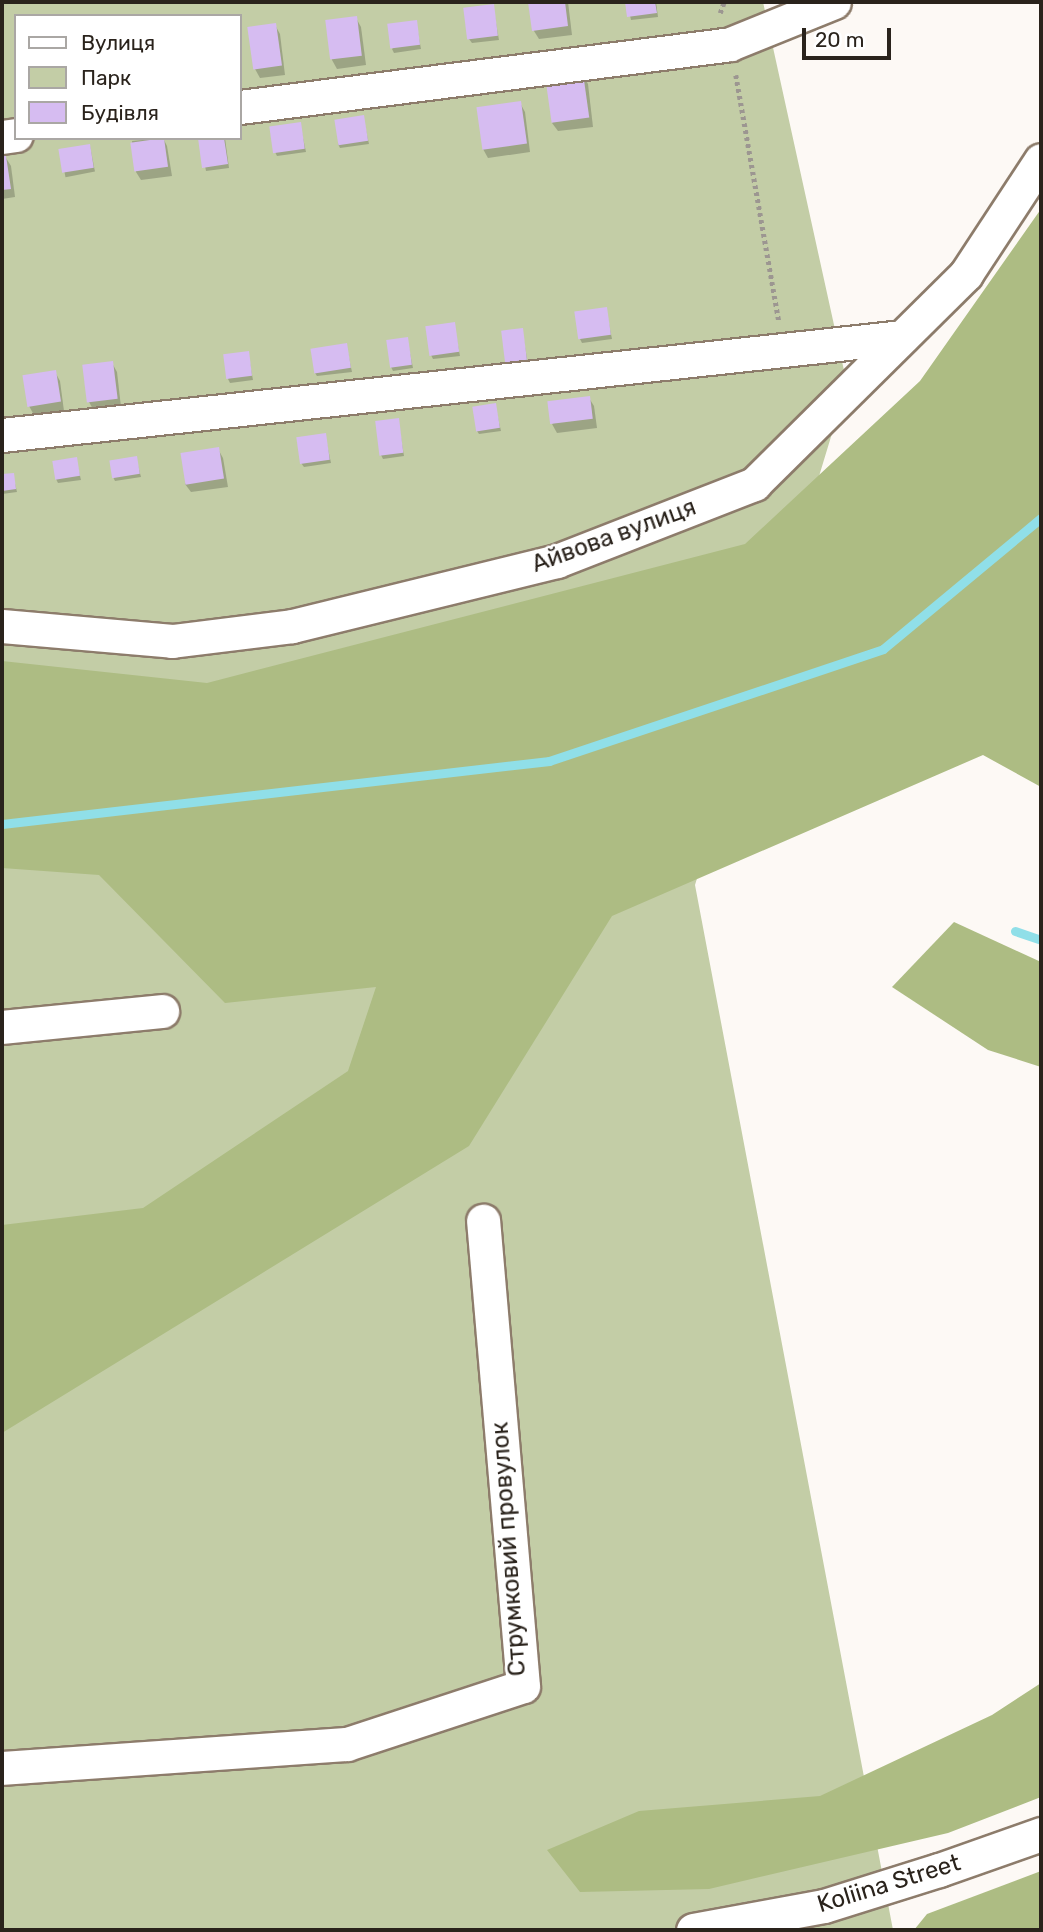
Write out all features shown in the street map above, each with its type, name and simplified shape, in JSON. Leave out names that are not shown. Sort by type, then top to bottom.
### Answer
[{"type":"street","points":[[242,107],[730,44],[834,2]]},
{"type":"street","name":"Айвова вулиця","points":[[2,626],[172,641],[292,626],[557,561],[754,484],[965,274],[1041,160]]},
{"type":"street","points":[[2,435],[902,337]]},
{"type":"street","points":[[2,1027],[162,1011]]},
{"type":"street","name":"Струмковий провулок","points":[[2,1768],[347,1744],[523,1686],[483,1220]]},
{"type":"street","name":"Koliina Street","points":[[693,1930],[824,1906],[939,1871],[1041,1834]]},
{"type":"path","points":[[730,44],[784,349]]},
{"type":"green space","points":[[2,2],[763,2],[847,384],[695,885],[893,1930],[2,1930]]},
{"type":"green space","points":[[1041,209],[1041,787],[983,755],[612,916],[469,1146],[2,1433],[2,1225],[143,1208],[348,1071],[376,987],[225,1003],[99,875],[2,868],[2,661],[207,683],[745,544],[920,381]]},
{"type":"green space","points":[[954,922],[1041,962],[1041,1067],[988,1050],[892,987]]},
{"type":"green space","points":[[1041,1683],[1041,1797],[948,1833],[709,1889],[580,1892],[547,1850],[639,1811],[820,1796],[992,1715]]},
{"type":"green space","points":[[1041,1871],[1041,1930],[914,1930],[927,1914]]},
{"type":"building","points":[[528,2],[565,2],[568,26],[532,31]]},
{"type":"building","points":[[625,2],[655,2],[657,13],[627,17]]},
{"type":"building","points":[[494,4],[498,36],[467,40],[463,8]]},
{"type":"building","points":[[357,16],[362,56],[330,60],[325,20]]},
{"type":"building","points":[[417,20],[420,45],[390,48],[387,24]]},
{"type":"building","points":[[276,23],[282,66],[253,70],[247,27]]},
{"type":"building","points":[[583,73],[589,118],[552,123],[545,78]]},
{"type":"building","points":[[521,101],[527,144],[482,150],[476,107]]},
{"type":"building","points":[[364,115],[368,141],[338,145],[334,120]]},
{"type":"building","points":[[301,122],[305,149],[273,153],[269,126]]},
{"type":"building","points":[[164,140],[168,167],[134,171],[130,143]]},
{"type":"building","points":[[198,140],[224,140],[228,164],[202,168]]},
{"type":"building","points":[[90,144],[94,168],[62,173],[58,149]]},
{"type":"building","points":[[2,156],[6,156],[11,189],[2,190]]},
{"type":"building","points":[[607,307],[611,335],[578,339],[574,312]]},
{"type":"building","points":[[455,322],[459,352],[429,356],[425,326]]},
{"type":"building","points":[[523,328],[527,360],[505,362],[501,331]]},
{"type":"building","points":[[408,337],[412,365],[390,368],[386,340]]},
{"type":"building","points":[[347,343],[351,368],[314,373],[310,349]]},
{"type":"building","points":[[249,351],[252,376],[226,379],[223,354]]},
{"type":"building","points":[[113,361],[118,399],[87,402],[82,365]]},
{"type":"building","points":[[56,370],[61,402],[27,407],[22,375]]},
{"type":"building","points":[[590,396],[593,419],[550,424],[547,401]]},
{"type":"building","points":[[496,403],[500,428],[476,431],[472,407]]},
{"type":"building","points":[[399,418],[403,453],[379,456],[375,421]]},
{"type":"building","points":[[326,433],[330,460],[300,464],[296,437]]},
{"type":"building","points":[[219,447],[224,479],[185,485],[180,453]]},
{"type":"building","points":[[137,456],[140,474],[112,478],[109,460]]},
{"type":"building","points":[[77,457],[80,476],[55,480],[52,461]]},
{"type":"building","points":[[14,473],[16,489],[2,491],[2,474]]},
{"type":"waterway","points":[[2,824],[549,761],[883,649],[1041,518]]},
{"type":"waterway","points":[[1015,931],[1041,940]]}]
